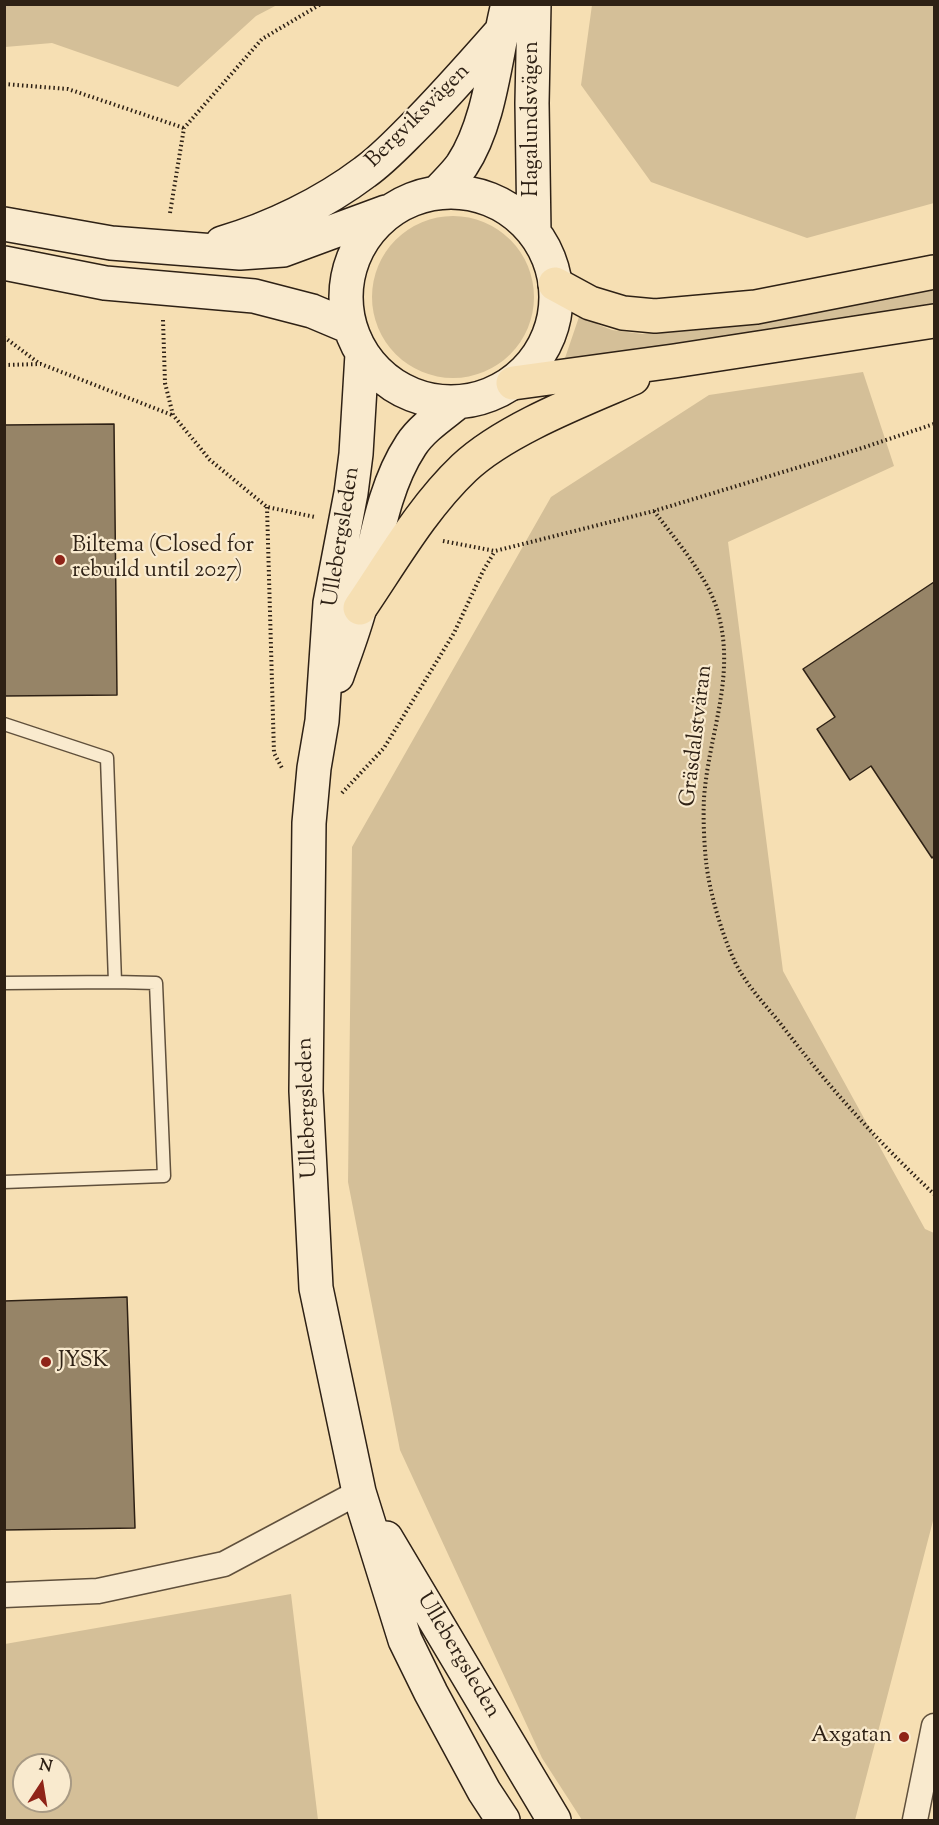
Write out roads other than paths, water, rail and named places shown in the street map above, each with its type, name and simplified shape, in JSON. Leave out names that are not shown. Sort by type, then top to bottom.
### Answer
[{"type":"highway","points":[[555,284],[590,303],[623,313],[655,316],[756,307],[934,272]]},
{"type":"highway","points":[[513,383],[934,321]]},
{"type":"highway","points":[[360,608],[437,497],[465,467],[498,443],[536,422],[674,361]]},
{"type":"main road","name":"Hagalundsvägen","points":[[534,4],[532,103],[534,233]]},
{"type":"main road","name":"Hagalundsvägen","points":[[437,193],[461,165],[475,140],[487,102],[505,18]]},
{"type":"main road","name":"Bergviksvägen","points":[[198,250],[244,237],[282,220],[365,172],[421,120],[505,18]]},
{"type":"main road","points":[[4,263],[105,284],[254,296],[312,311],[356,341],[380,375],[403,391],[430,400],[458,402],[486,397],[513,383],[533,364],[548,339],[555,312],[555,284],[548,256],[534,233],[507,208],[473,194],[437,193],[414,199],[393,209],[368,232],[352,261],[345,294],[356,341]]},
{"type":"main road","name":"Bergviksvägen","points":[[4,224],[111,243],[240,254],[283,250],[393,209]]},
{"type":"main road","name":"Ullebergsleden","points":[[356,341],[356,454],[330,603],[322,721],[314,768],[309,823],[306,1091],[316,1288],[359,1492],[405,1640],[484,1791],[503,1821]]},
{"type":"main road","name":"Ullebergsleden","points":[[322,721],[360,608],[387,500],[398,470],[411,445],[429,426],[458,402]]},
{"type":"main road","name":"Ullebergsleden","points":[[359,1492],[554,1821]]},
{"type":"street","points":[[4,1595],[98,1591],[225,1564],[359,1492]]},
{"type":"street","points":[[915,1821],[934,1726]]},
{"type":"lane","points":[[4,724],[107,758],[115,981]]},
{"type":"lane","points":[[4,983],[115,981],[156,983],[164,1176],[4,1182]]},
{"type":"place","name":"Biltema (Closed for rebuild until 2027)","points":[[60,560]]},
{"type":"place","name":"JYSK","points":[[46,1362]]},
{"type":"place","name":"Axgatan","points":[[904,1737]]}]
